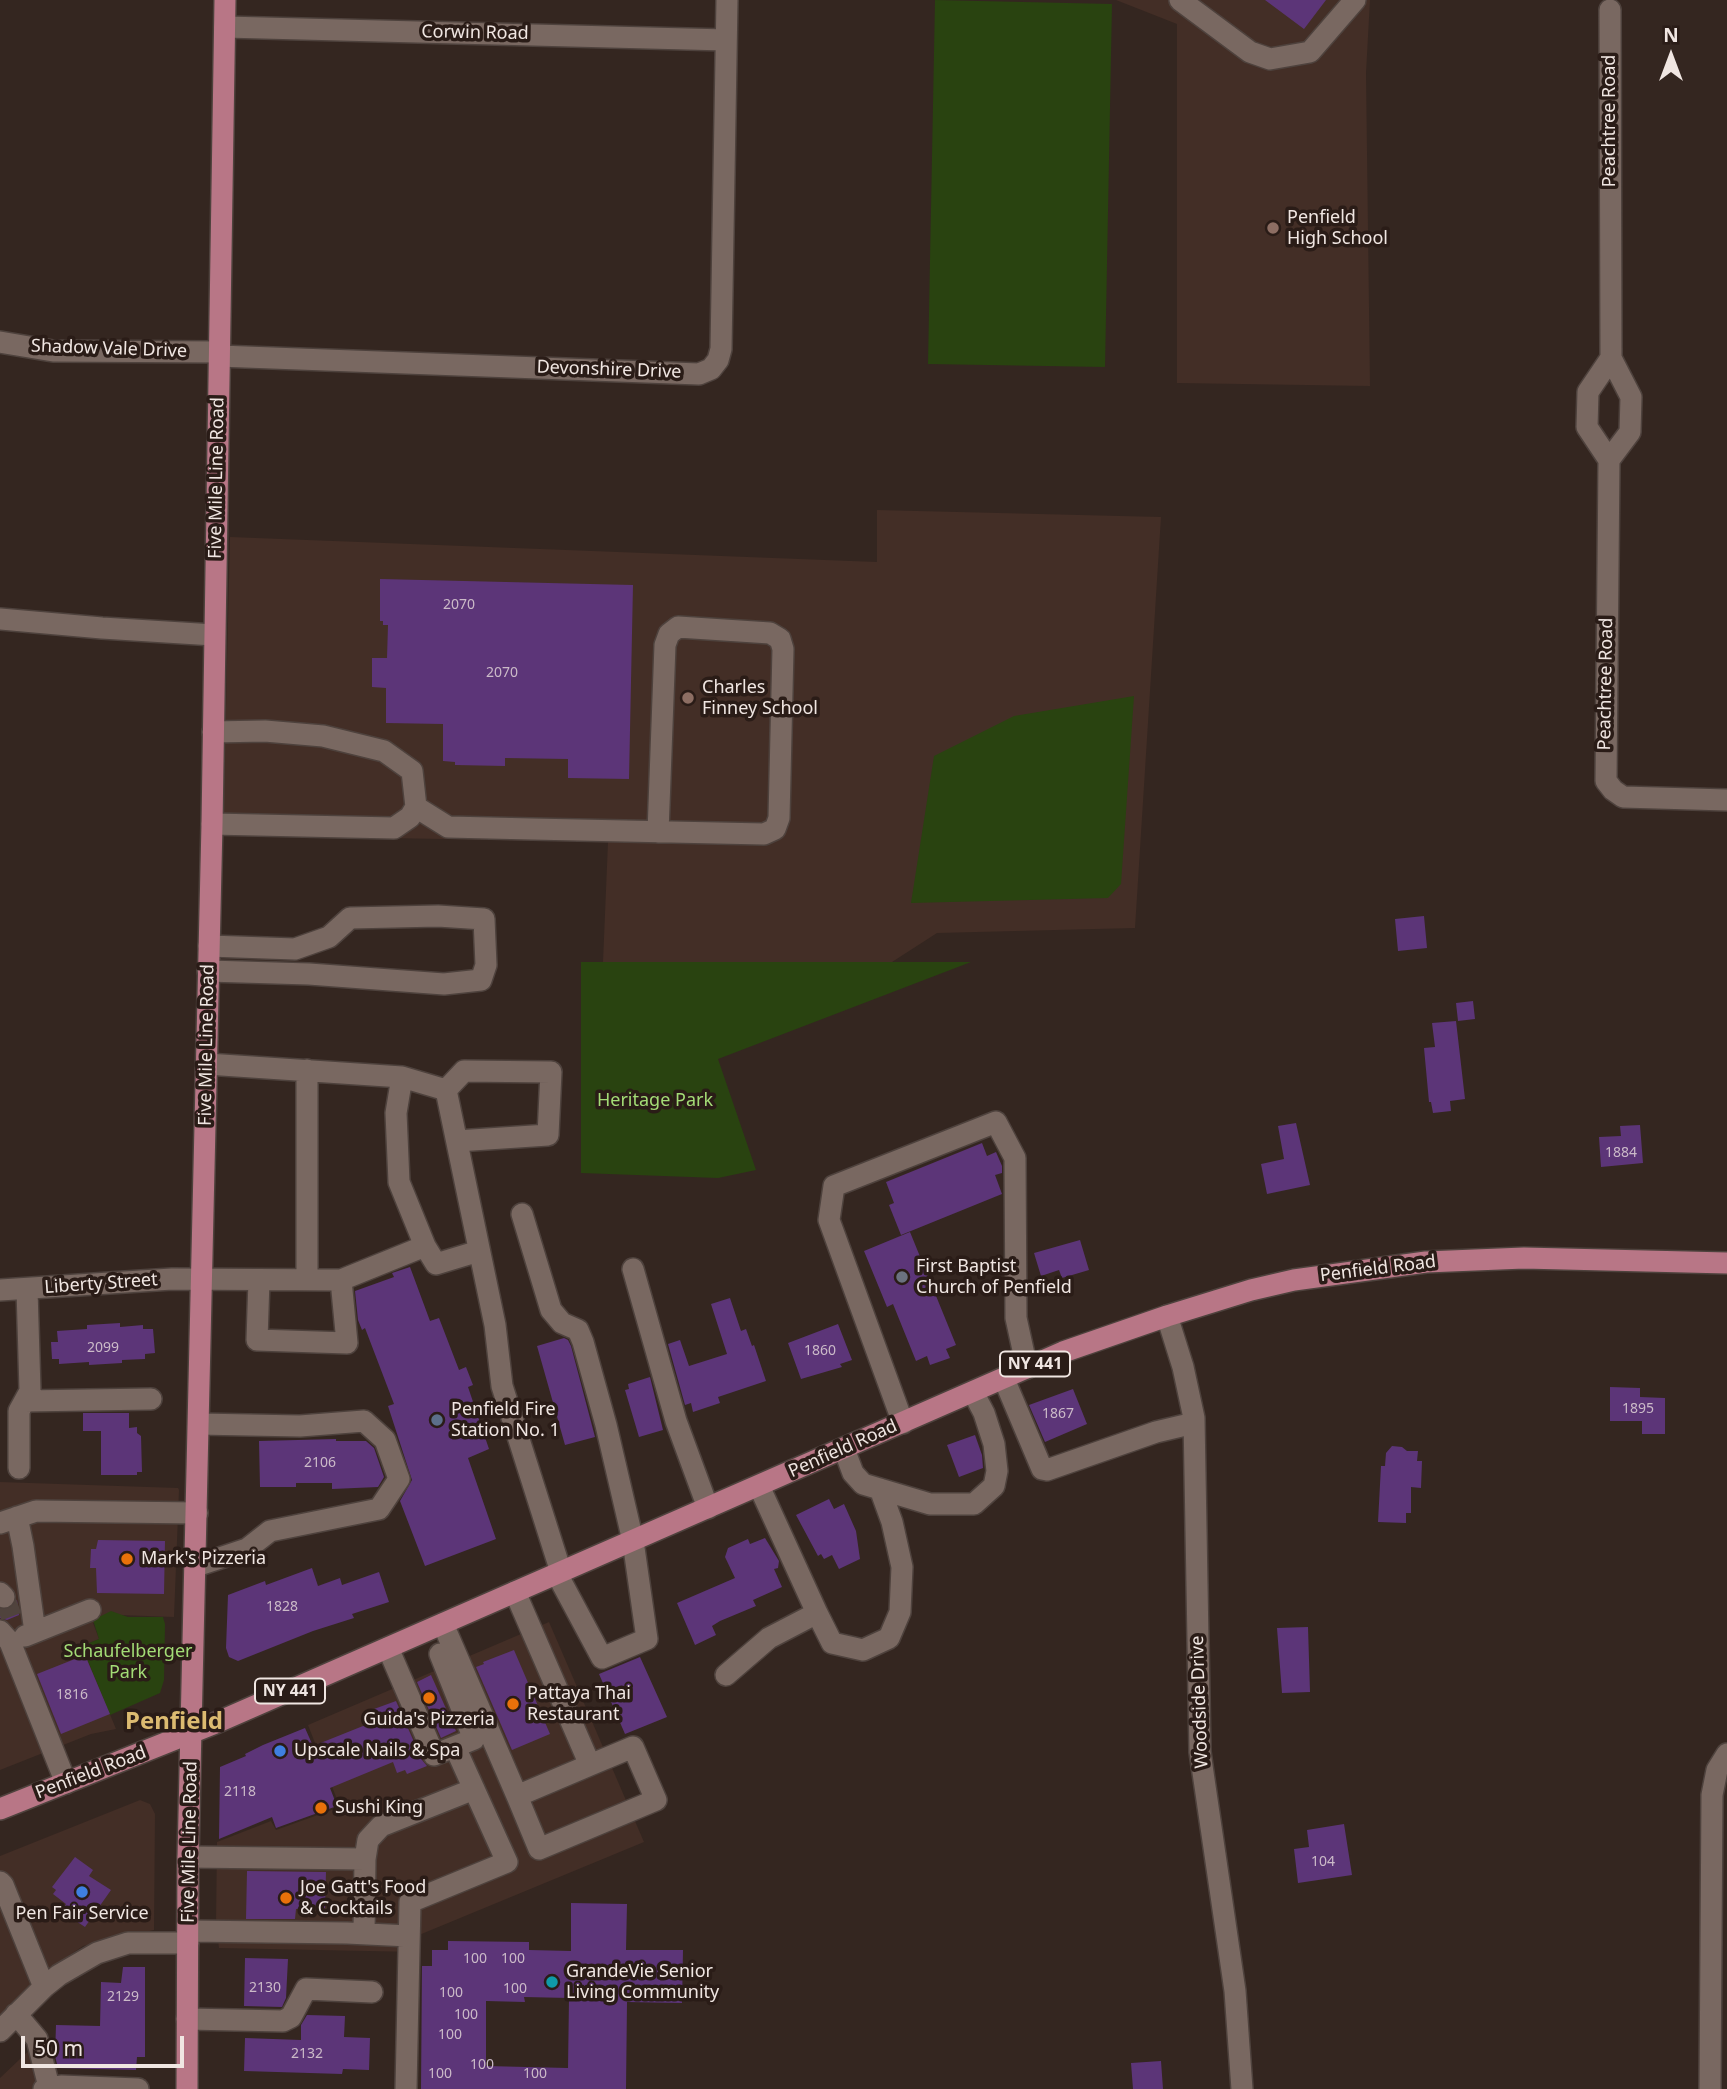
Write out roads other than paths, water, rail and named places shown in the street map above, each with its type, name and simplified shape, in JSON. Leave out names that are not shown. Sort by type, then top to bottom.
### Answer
[{"type":"main road","name":"Five Mile Line Road","points":[[187,2089],[188,1857],[212,824],[225,0]]},
{"type":"main road","name":"Penfield Road","points":[[2,1803],[66,1783],[192,1733],[1063,1352],[1167,1316],[1251,1290],[1294,1280],[1426,1262],[1524,1258],[1727,1263]]},
{"type":"street","name":"Devonshire Drive","points":[[219,354],[699,374],[710,369],[718,360],[721,349],[727,0]]},
{"type":"street","points":[[1180,0],[1250,52],[1270,59],[1310,52],[1355,0]]},
{"type":"street","name":"Peachtree Road","points":[[1610,10],[1611,358],[1631,397],[1630,432],[1608,460],[1606,781],[1623,797],[1727,800]]},
{"type":"street","name":"Corwin Road","points":[[225,27],[726,40]]},
{"type":"street","name":"Shadow Vale Drive","points":[[0,342],[53,351],[219,354]]},
{"type":"street","points":[[1608,460],[1587,427],[1588,392],[1611,358]]},
{"type":"street","points":[[0,619],[214,635]]},
{"type":"street","points":[[416,807],[448,827],[658,832],[764,834],[775,829],[779,818],[783,649],[780,639],[770,633],[678,627],[669,634],[665,645],[658,832]]},
{"type":"street","points":[[212,824],[394,828],[410,817],[416,807],[412,771],[384,751],[323,736],[265,731],[213,732]]},
{"type":"street","points":[[208,971],[322,975],[444,984],[481,980],[486,965],[484,919],[438,915],[350,918],[329,937],[295,949],[209,946]]},
{"type":"street","points":[[206,1064],[402,1077],[446,1090]]},
{"type":"street","points":[[307,1070],[307,1280]]},
{"type":"street","points":[[446,1090],[464,1071],[551,1072],[548,1135],[457,1141]]},
{"type":"street","points":[[402,1077],[396,1113],[399,1182],[425,1246],[436,1264],[479,1251]]},
{"type":"street","points":[[446,1090],[495,1325],[502,1386],[559,1573],[602,1658],[646,1639],[633,1541],[607,1424],[583,1342],[578,1330],[562,1323],[551,1310],[522,1214]]},
{"type":"street","points":[[903,1423],[829,1220],[834,1186],[996,1122],[1015,1158],[1016,1318],[1027,1368]]},
{"type":"street","points":[[259,1280],[257,1340],[347,1343],[341,1280],[425,1246]]},
{"type":"street","points":[[633,1269],[676,1421],[708,1508]]},
{"type":"street","name":"Liberty Street","points":[[0,1290],[165,1280],[341,1280]]},
{"type":"street","points":[[19,1468],[19,1411],[30,1391],[27,1289]]},
{"type":"street","name":"Woodside Drive","points":[[1167,1316],[1183,1367],[1194,1423],[1200,1752],[1235,1991],[1242,2089]]},
{"type":"street","points":[[1004,1378],[1042,1469],[1047,1470],[1156,1432],[1194,1423]]},
{"type":"street","points":[[844,1449],[853,1474],[863,1484],[929,1504],[974,1504],[994,1486],[997,1471],[994,1444],[984,1413],[973,1392]]},
{"type":"street","points":[[25,1401],[151,1399]]},
{"type":"street","points":[[196,1566],[247,1549],[270,1531],[379,1509],[399,1479],[385,1440],[364,1421],[300,1426],[199,1424]]},
{"type":"street","points":[[758,1486],[832,1643],[863,1650],[890,1637],[900,1612],[902,1567],[892,1522],[880,1489]]},
{"type":"street","points":[[35,1632],[23,1546],[8,1520],[36,1511],[197,1513]]},
{"type":"street","points":[[515,1592],[590,1765]]},
{"type":"street","points":[[66,1783],[7,1630],[35,1632],[90,1610]]},
{"type":"street","points":[[726,1675],[769,1637],[817,1613]]},
{"type":"street","points":[[388,1648],[434,1755],[474,1739],[437,1627]]},
{"type":"street","points":[[437,1627],[517,1796],[539,1849],[656,1801],[633,1747],[517,1796]]},
{"type":"street","points":[[406,2089],[410,1902],[507,1862],[455,1747]]},
{"type":"street","points":[[1710,2089],[1712,1796],[1717,1770],[1727,1754]]},
{"type":"street","points":[[355,1933],[368,1840],[382,1826],[474,1789]]},
{"type":"street","points":[[188,1857],[365,1860]]},
{"type":"street","points":[[0,1882],[44,1987]]},
{"type":"street","points":[[0,2031],[44,1987],[69,1970],[114,1947],[188,1937],[355,1933],[409,1937]]},
{"type":"street","points":[[187,2019],[283,2021],[291,2017],[306,1989],[372,1992]]},
{"type":"street","points":[[16,2014],[37,2039],[46,2088],[138,2089]]},
{"type":"tunnel","points":[[4,1597],[12,1618]]},
{"type":"place","name":"Penfield High School","points":[[1273,228]]},
{"type":"place","name":"Charles Finney School","points":[[688,698]]},
{"type":"place","name":"First Baptist Church of Penfield","points":[[902,1277]]},
{"type":"place","name":"Penfield Fire Station No. 1","points":[[437,1420]]},
{"type":"place","name":"Mark's Pizzeria","points":[[127,1559]]},
{"type":"place","name":"Guida's Pizzeria","points":[[429,1698]]},
{"type":"place","name":"Pattaya Thai Restaurant","points":[[513,1704]]},
{"type":"place","name":"Upscale Nails & Spa","points":[[280,1751]]},
{"type":"place","name":"Sushi King","points":[[321,1808]]},
{"type":"place","name":"Pen Fair Service","points":[[82,1892]]},
{"type":"place","name":"Joe Gatt's Food & Cocktails","points":[[286,1898]]},
{"type":"place","name":"GrandeVie Senior Living Community","points":[[552,1982]]},
{"type":"district","name":"Penfield","points":[[174,1722]]},
{"type":"park label","name":"Heritage Park","points":[[655,1101]]},
{"type":"park label","name":"Schaufelberger Park","points":[[128,1662]]}]
